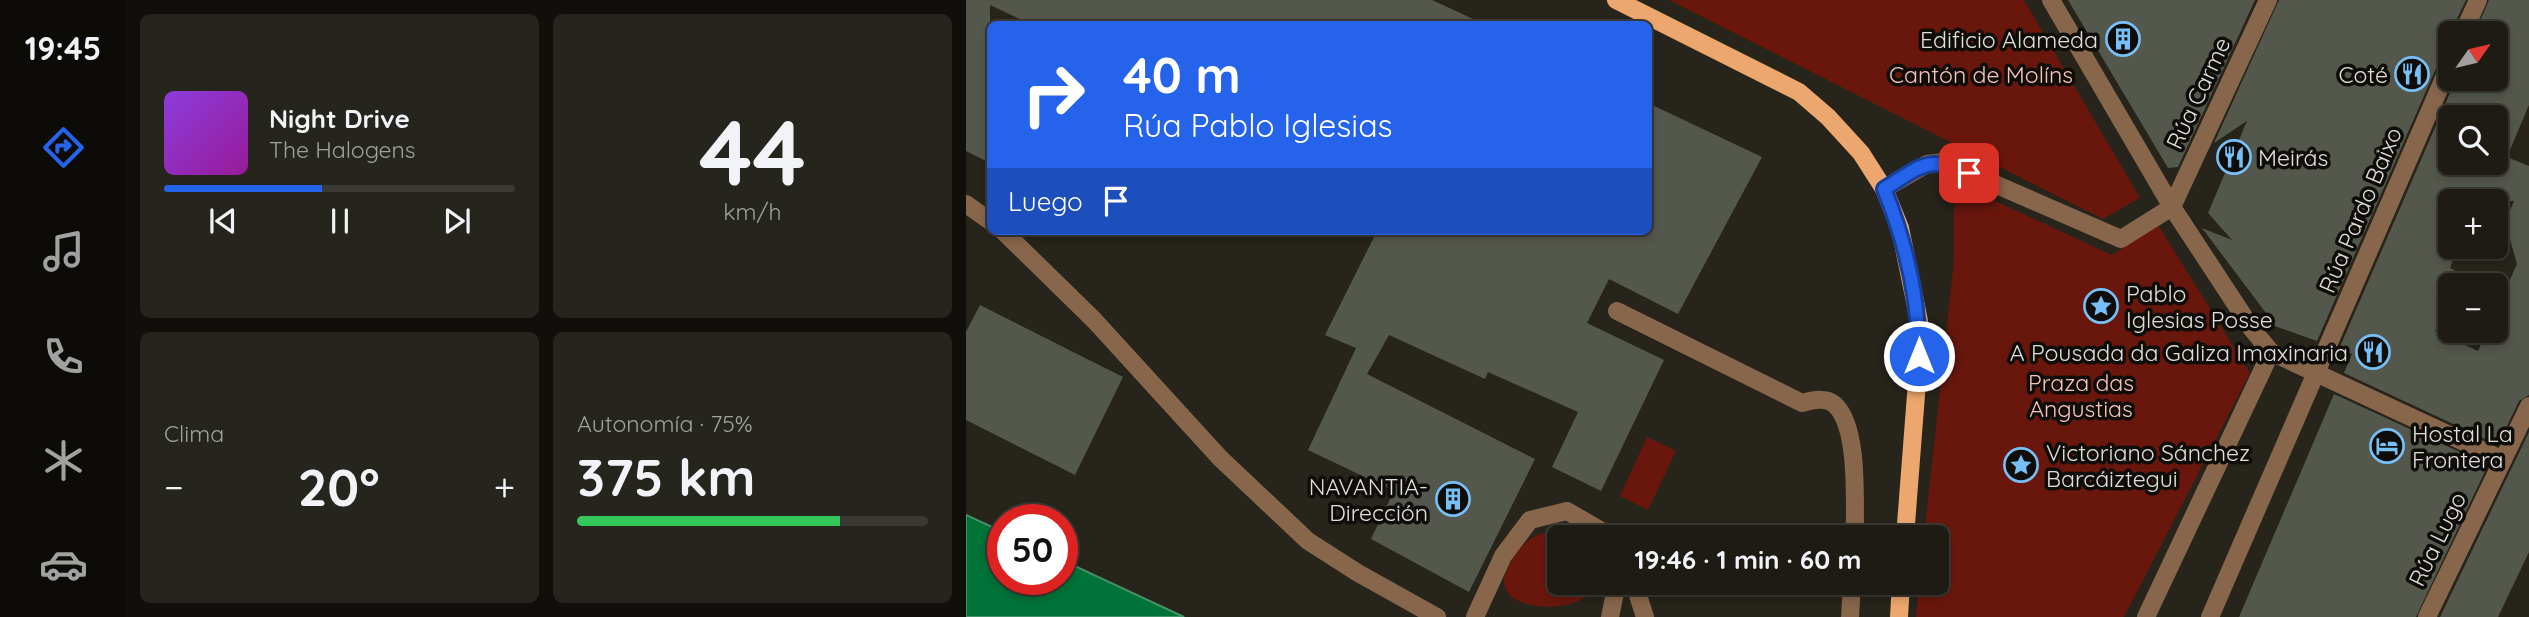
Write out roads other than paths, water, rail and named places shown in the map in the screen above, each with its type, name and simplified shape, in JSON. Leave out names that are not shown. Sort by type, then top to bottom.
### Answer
[{"type":"main road","points":[[1616,0],[1799,92],[1828,117],[1861,153],[1884,189],[1900,228],[1919,321],[1906,525]]},
{"type":"main road","points":[[1899,617],[1900,595]]},
{"type":"street","points":[[2051,0],[2172,206],[2252,329],[2272,352],[2503,460]]},
{"type":"street","name":"Rúa Carme","points":[[2172,206],[2268,0]]},
{"type":"street","points":[[2468,21],[2477,0]]},
{"type":"street","name":"Rúa Pardo Baixo","points":[[2315,374],[2438,91]]},
{"type":"street","points":[[1884,189],[1927,164],[1944,162],[2121,239],[2172,206]]},
{"type":"street","points":[[966,204],[987,219]]},
{"type":"street","points":[[1007,235],[1094,320],[1220,458],[1308,541],[1357,573],[1437,617]]},
{"type":"street","points":[[1617,311],[1802,403],[1818,399],[1833,403],[1845,419],[1851,439],[1855,525]]},
{"type":"street","points":[[2146,617],[2272,352]]},
{"type":"street","points":[[2210,617],[2315,374]]},
{"type":"street","name":"Rúa Lugo","points":[[2427,617],[2529,406]]},
{"type":"street","points":[[1475,617],[1503,556],[1530,520],[1567,511],[1591,525]]},
{"type":"street","points":[[1610,617],[1615,595]]},
{"type":"street","points":[[1638,595],[1645,617]]},
{"type":"street","points":[[1850,617],[1851,595]]},
{"type":"place","name":"Edificio Alameda","points":[[2123,39]]},
{"type":"place","name":"Coté","points":[[2412,74]]},
{"type":"place","name":"Meirás","points":[[2234,157]]},
{"type":"place","name":"Pablo Iglesias Posse","points":[[2101,306]]},
{"type":"place","name":"A Pousada da Galiza Imaxinaria","points":[[2373,352]]},
{"type":"place","name":"Hostal La Frontera","points":[[2387,446]]},
{"type":"place","name":"Victoriano Sánchez Barcáiztegui","points":[[2021,465]]},
{"type":"place","name":"NAVANTIA- Dirección","points":[[1453,499]]},
{"type":"park label","name":"Cantón de Molíns","points":[[1981,74]]},
{"type":"park label","name":"Praza das Angustias","points":[[2081,395]]}]
